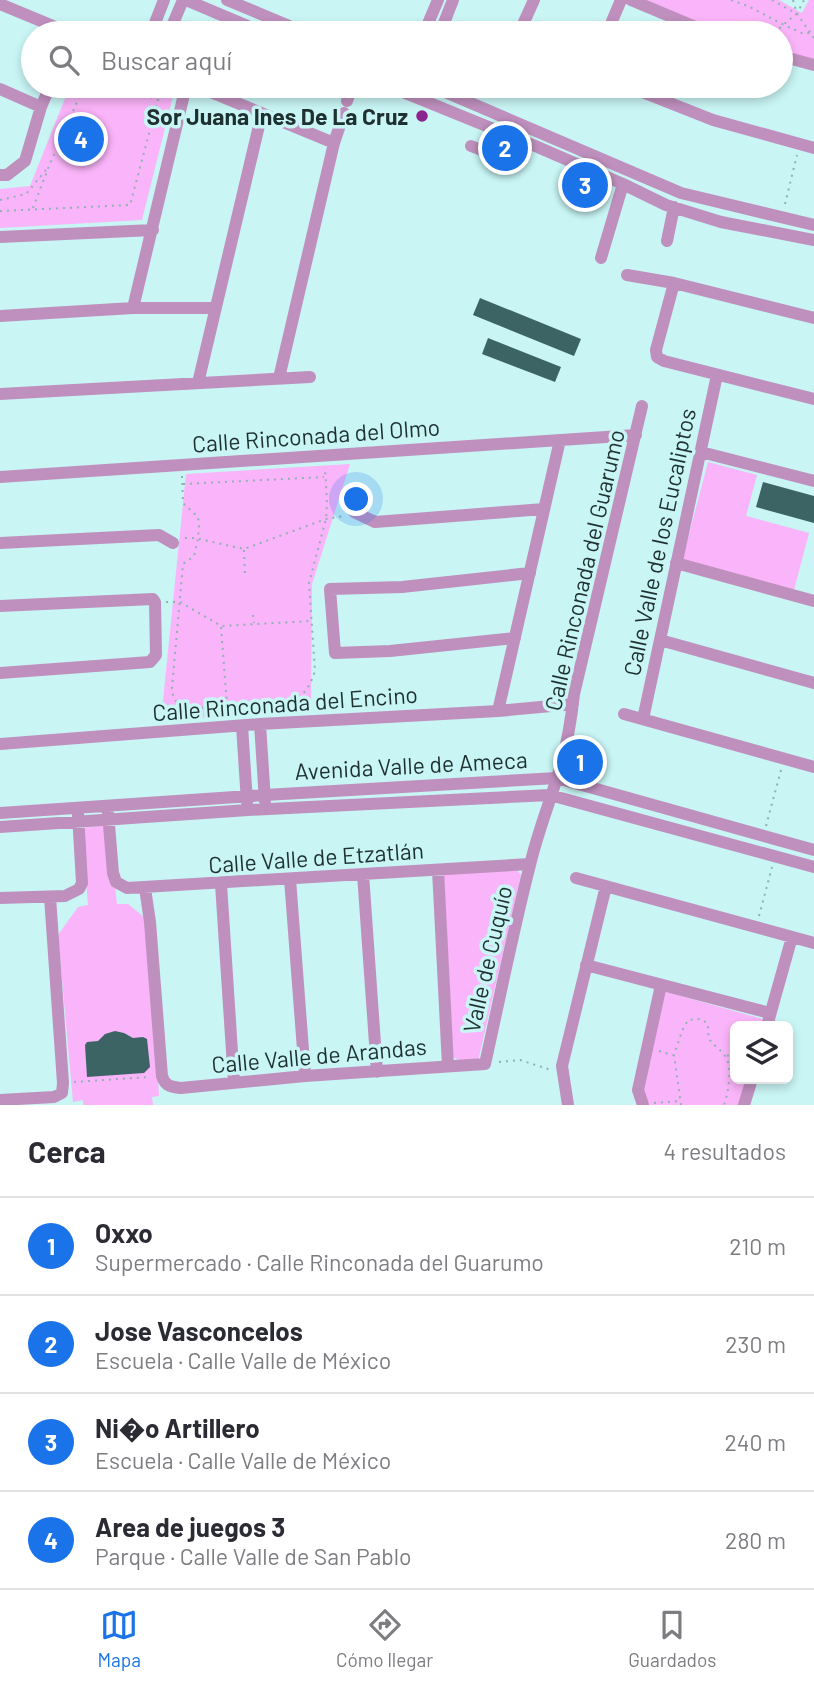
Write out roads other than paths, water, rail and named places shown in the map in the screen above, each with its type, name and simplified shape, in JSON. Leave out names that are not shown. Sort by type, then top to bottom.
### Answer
[{"type":"street","points":[[156,21],[164,0]]},
{"type":"street","points":[[174,21],[184,0],[235,21]]},
{"type":"street","points":[[227,0],[277,21]]},
{"type":"street","points":[[429,21],[438,0]]},
{"type":"street","points":[[445,21],[453,0]]},
{"type":"street","points":[[524,21],[534,0]]},
{"type":"street","points":[[612,21],[621,0]]},
{"type":"street","points":[[631,0],[681,21]]},
{"type":"street","points":[[0,4],[41,21]]},
{"type":"street","points":[[793,59],[814,65]]},
{"type":"street","points":[[0,89],[41,107]]},
{"type":"street","points":[[0,175],[7,175],[25,161],[45,98]]},
{"type":"street","points":[[133,308],[183,98]]},
{"type":"street","points":[[225,98],[334,143]]},
{"type":"street","points":[[279,378],[334,143],[348,98]]},
{"type":"street","points":[[429,98],[674,207],[721,222],[814,240]]},
{"type":"street","points":[[459,98],[681,192],[808,223],[799,237]]},
{"type":"street","points":[[657,98],[713,120],[814,148]]},
{"type":"street","points":[[198,383],[262,113]]},
{"type":"street","points":[[489,153],[498,130]]},
{"type":"street","points":[[471,146],[508,160]]},
{"type":"street","points":[[601,258],[623,184]]},
{"type":"street","points":[[667,241],[674,207]]},
{"type":"street","points":[[0,237],[153,230]]},
{"type":"street","points":[[627,275],[814,318]]},
{"type":"street","points":[[674,284],[656,350],[657,357],[814,399]]},
{"type":"street","points":[[0,316],[133,308],[215,307]]},
{"type":"street","name":"Calle Valle de los Eucaliptos","points":[[643,719],[717,375]]},
{"type":"street","points":[[0,394],[310,377]]},
{"type":"street","name":"Calle Rinconada del Guarumo","points":[[530,864],[567,738],[574,694],[642,406]]},
{"type":"street","name":"Calle Rinconada del Olmo","points":[[0,477],[636,435]]},
{"type":"street","points":[[498,711],[560,440]]},
{"type":"street","points":[[701,452],[814,481]]},
{"type":"street","points":[[355,512],[375,522],[544,509]]},
{"type":"street","points":[[0,543],[159,535],[173,543]]},
{"type":"street","points":[[677,563],[814,601]]},
{"type":"street","points":[[514,638],[390,651],[335,653],[330,589],[402,587],[530,573]]},
{"type":"street","points":[[0,606],[153,599],[156,655],[150,662],[0,673]]},
{"type":"street","points":[[660,640],[814,683]]},
{"type":"street","name":"Calle Rinconada del Encino","points":[[0,744],[573,704]]},
{"type":"street","points":[[624,714],[814,767]]},
{"type":"street","points":[[260,724],[266,810]]},
{"type":"street","points":[[242,726],[247,810]]},
{"type":"street","name":"Avenida Valle de Ameca","points":[[0,813],[557,778],[814,850]]},
{"type":"street","name":"Avenida Valle de Ameca","points":[[0,827],[247,810],[551,794],[814,867]]},
{"type":"street","points":[[107,805],[109,820]]},
{"type":"street","points":[[0,898],[65,896],[79,889],[82,883],[78,807]]},
{"type":"street","name":"Calle Valle de Etzatlán","points":[[109,820],[113,873],[116,882],[127,888],[530,864]]},
{"type":"street","name":"Valle de Cuquío","points":[[485,1064],[530,864]]},
{"type":"street","points":[[438,870],[448,1066]]},
{"type":"street","points":[[363,874],[377,1072]]},
{"type":"street","points":[[576,878],[814,943]]},
{"type":"street","points":[[290,879],[305,1076]]},
{"type":"street","points":[[221,884],[234,1082]]},
{"type":"street","points":[[568,1105],[562,1066],[606,886]]},
{"type":"street","name":"Calle Valle de Arandas","points":[[145,888],[162,1076],[164,1083],[171,1087],[485,1064]]},
{"type":"street","points":[[0,1100],[54,1097],[62,1093],[50,897]]},
{"type":"street","points":[[768,1021],[792,937]]},
{"type":"street","points":[[586,965],[770,1013]]},
{"type":"street","points":[[642,1104],[638,1090],[661,985]]},
{"type":"street","points":[[744,1105],[750,1084]]},
{"type":"place","name":"Sor Juana Ines De La Cruz","points":[[422,116]]},
{"type":"place","name":"Area de juegos 3","points":[[81,139]]},
{"type":"place","name":"Jose Vasconcelos","points":[[505,148]]},
{"type":"place","name":"Ni�o Artillero","points":[[585,185]]},
{"type":"place","name":"Oxxo","points":[[580,762]]}]
